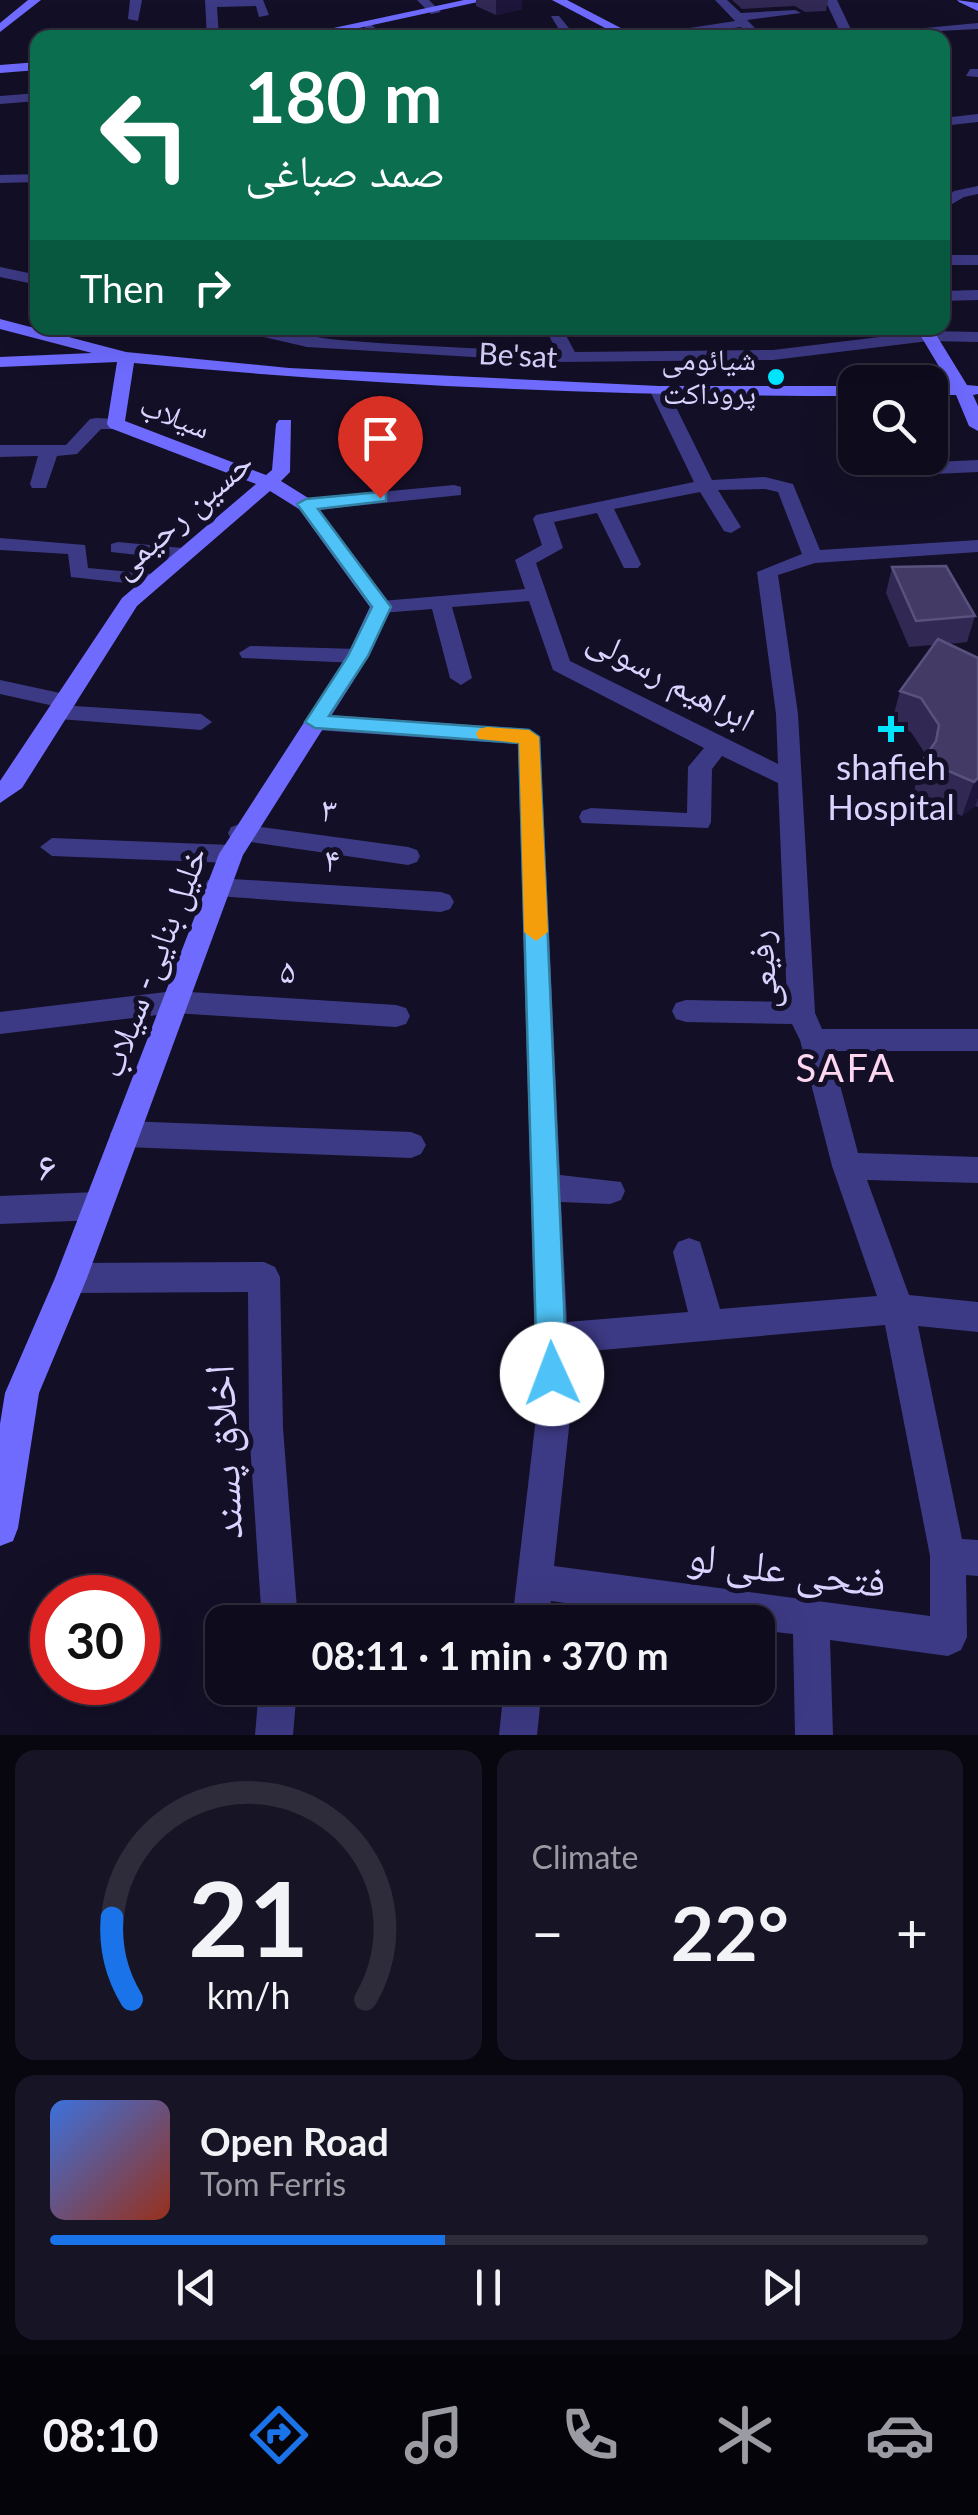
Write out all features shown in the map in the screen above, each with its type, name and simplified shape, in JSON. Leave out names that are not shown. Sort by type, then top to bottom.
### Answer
[{"type":"main road","points":[[0,29],[34,0]]},
{"type":"main road","points":[[338,30],[482,0]]},
{"type":"main road","points":[[558,0],[619,30]]},
{"type":"main road","points":[[964,0],[978,8]]},
{"type":"main road","points":[[0,69],[30,67]]},
{"type":"main road","points":[[0,324],[30,332]]},
{"type":"main road","points":[[42,335],[126,357],[116,424]]},
{"type":"main road","points":[[929,335],[970,390],[978,426]]},
{"type":"main road","name":"Be'sat","points":[[0,362],[126,357],[289,372],[659,391],[838,390]]},
{"type":"main road","name":"سیلاب","points":[[116,424],[271,483]]},
{"type":"main road","name":"حسین رحیمی","points":[[0,795],[14,782],[129,602],[282,472],[285,424]]},
{"type":"main road","points":[[271,483],[306,504],[381,607]]},
{"type":"main road","name":"خلیل بنایی- سیلاب","points":[[0,1528],[11,1393],[71,1278],[217,887],[236,844],[358,656],[381,607]]},
{"type":"street","points":[[134,18],[136,0]]},
{"type":"street","points":[[424,0],[435,12]]},
{"type":"street","points":[[720,0],[751,30]]},
{"type":"street","points":[[831,0],[849,30]]},
{"type":"street","points":[[212,30],[211,2],[262,3],[263,15]]},
{"type":"street","points":[[677,30],[796,14]]},
{"type":"street","points":[[555,18],[565,30]]},
{"type":"street","points":[[366,25],[371,30]]},
{"type":"street","points":[[932,30],[978,26]]},
{"type":"street","points":[[0,100],[30,98]]},
{"type":"street","points":[[950,121],[978,118]]},
{"type":"street","points":[[0,179],[30,178]]},
{"type":"street","points":[[950,188],[959,194]]},
{"type":"street","points":[[950,200],[978,190]]},
{"type":"street","points":[[950,260],[978,260]]},
{"type":"street","points":[[0,272],[30,278]]},
{"type":"street","points":[[950,296],[978,295]]},
{"type":"street","points":[[950,334],[978,337]]},
{"type":"street","points":[[309,335],[569,357],[774,356],[908,335]]},
{"type":"street","points":[[558,335],[569,357]]},
{"type":"street","points":[[659,391],[731,526]]},
{"type":"street","points":[[0,451],[71,450],[96,423],[116,424]]},
{"type":"street","points":[[38,484],[49,450]]},
{"type":"street","points":[[948,467],[978,466]]},
{"type":"street","points":[[631,564],[604,507],[708,487],[772,482],[786,488],[813,557]]},
{"type":"street","points":[[306,504],[454,490]]},
{"type":"street","name":"ابراهیم رسولی","points":[[604,507],[544,519],[553,548],[525,560],[561,665],[790,779]]},
{"type":"street","points":[[0,544],[78,549],[78,573],[153,580]]},
{"type":"street","name":"رفیعی","points":[[963,1557],[898,1309],[846,1166],[814,1040],[800,1012],[786,714],[767,572],[813,557],[978,546]]},
{"type":"street","points":[[118,548],[182,554]]},
{"type":"street","points":[[381,607],[538,594]]},
{"type":"street","points":[[440,602],[461,678]]},
{"type":"street","points":[[250,653],[358,656]]},
{"type":"street","points":[[0,687],[62,706],[201,722]]},
{"type":"street","points":[[315,722],[529,737],[554,1409],[532,1605]]},
{"type":"street","points":[[591,818],[699,822],[700,768],[718,746]]},
{"type":"street","name":"۳","points":[[52,847],[236,844],[408,856]]},
{"type":"street","name":"۴","points":[[217,887],[441,902]]},
{"type":"street","name":"۵","points":[[0,1023],[174,1002],[396,1016]]},
{"type":"street","points":[[686,1011],[800,1012]]},
{"type":"street","points":[[814,1040],[978,1040]]},
{"type":"street","points":[[124,1134],[411,1144]]},
{"type":"street","points":[[846,1166],[978,1170]]},
{"type":"street","points":[[546,1188],[610,1191]]},
{"type":"street","name":"۶","points":[[0,1210],[98,1206]]},
{"type":"street","points":[[690,1252],[708,1326]]},
{"type":"street","name":"اخلاق پسند","points":[[71,1278],[264,1276],[266,1428],[279,1605]]},
{"type":"street","points":[[551,1338],[898,1309],[978,1317]]},
{"type":"street","name":"فتحی علی لو","points":[[534,1581],[948,1637],[963,1557]]},
{"type":"street","points":[[811,1618],[814,1735]]},
{"type":"street","points":[[274,1735],[277,1705]]},
{"type":"street","points":[[518,1735],[521,1705]]},
{"type":"building","points":[[946,566],[975,616],[916,621],[892,567]]},
{"type":"building","points":[[938,639],[978,658],[978,778],[974,782],[923,760],[936,741],[939,725],[921,698],[900,691]]},
{"type":"slow traffic","points":[[487,734],[529,737],[536,932]]},
{"type":"place","name":"شیائومی پروداکت","points":[[776,377]]},
{"type":"place","name":"shafieh Hospital","points":[[891,729]]},
{"type":"district","name":"SAFA","points":[[846,1069]]},
{"type":"route","points":[[380,498],[306,504],[381,607],[358,656],[315,722],[529,737],[552,1374]]}]
